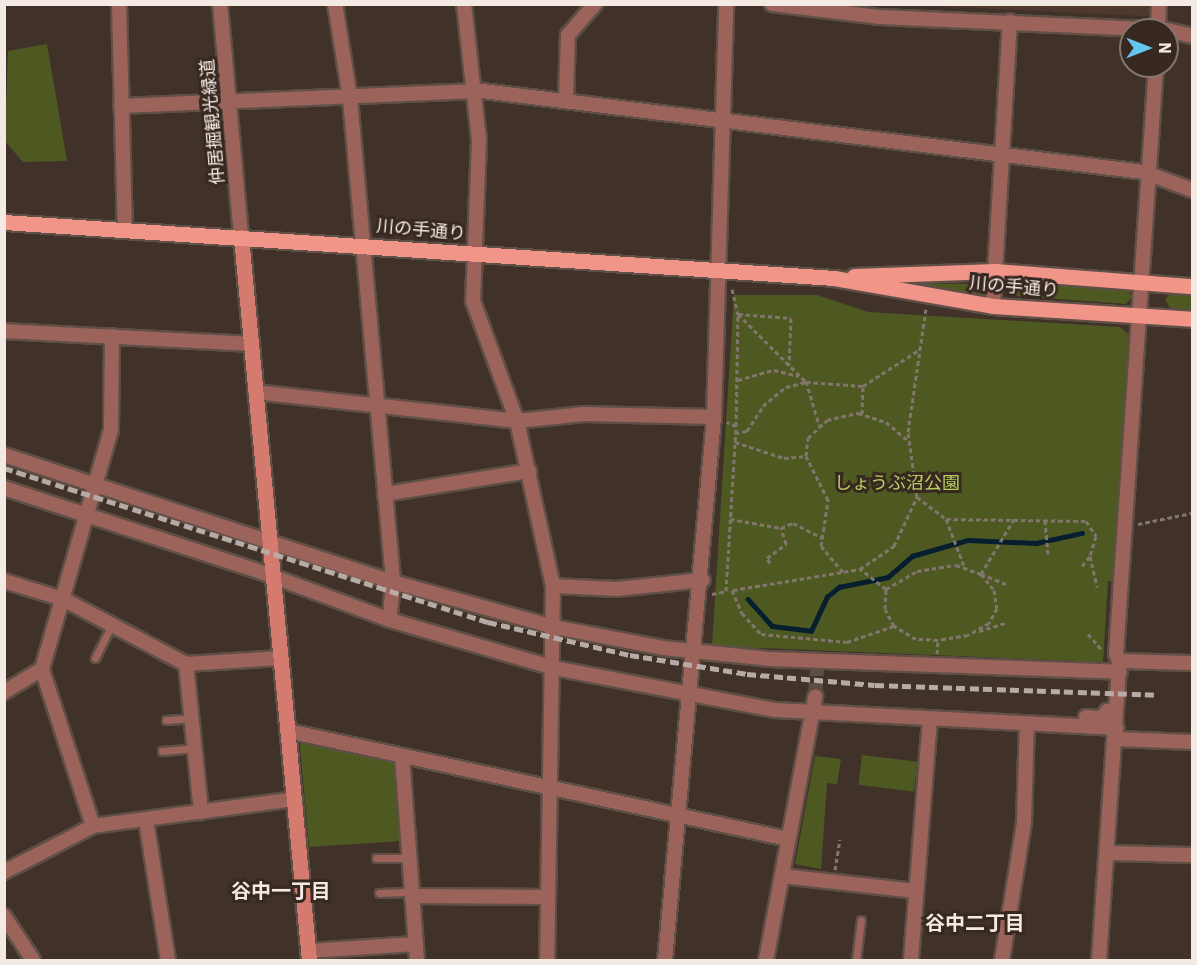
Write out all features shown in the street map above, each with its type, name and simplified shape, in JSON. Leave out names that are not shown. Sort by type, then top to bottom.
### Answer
[{"type":"main road","name":"川の手通り","points":[[4,222],[834,278],[993,306],[1192,319]]},
{"type":"main road","name":"川の手通り","points":[[834,278],[995,271],[1192,286]]},
{"type":"street","points":[[119,4],[125,229]]},
{"type":"street","name":"仲居掘観光緑道","points":[[220,4],[242,237]]},
{"type":"street","points":[[334,4],[350,98],[393,582],[390,620]]},
{"type":"street","points":[[465,4],[479,139],[474,301],[517,421],[553,586],[554,668],[547,960]]},
{"type":"street","points":[[566,101],[568,35],[595,4]]},
{"type":"street","points":[[665,960],[702,596],[714,417],[722,270],[726,4]]},
{"type":"street","points":[[772,4],[1119,28]]},
{"type":"street","points":[[993,306],[1010,22]]},
{"type":"street","points":[[1099,960],[1117,734],[1123,530],[1144,282],[1155,78]]},
{"type":"street","points":[[121,106],[474,92],[566,101],[1149,174],[1192,190]]},
{"type":"street","points":[[242,237],[250,344],[275,581],[308,956],[416,944]]},
{"type":"street","points":[[4,331],[250,344]]},
{"type":"street","points":[[93,826],[42,669],[93,483],[111,430],[112,336]]},
{"type":"street","points":[[255,392],[517,421],[584,414],[714,417]]},
{"type":"street","points":[[4,455],[393,582],[554,627],[696,655],[817,662],[1119,666],[1192,663]]},
{"type":"street","points":[[385,494],[529,471]]},
{"type":"street","points":[[4,488],[261,572],[275,581],[390,620],[554,668],[691,697],[813,706],[1102,718],[1107,711]]},
{"type":"street","points":[[553,586],[617,589],[703,580]]},
{"type":"street","points":[[4,581],[63,599],[186,664],[281,658]]},
{"type":"street","points":[[186,664],[201,812]]},
{"type":"street","points":[[4,692],[42,669]]},
{"type":"street","points":[[813,706],[930,721],[1027,723],[1192,742]]},
{"type":"street","points":[[766,960],[813,706]]},
{"type":"street","points":[[911,960],[930,721]]},
{"type":"street","points":[[1002,960],[1024,822],[1027,723]]},
{"type":"street","points":[[288,731],[788,839]]},
{"type":"street","points":[[402,756],[417,960]]},
{"type":"street","points":[[4,872],[93,826],[295,799]]},
{"type":"street","points":[[146,820],[168,960]]},
{"type":"street","points":[[1108,852],[1192,855]]},
{"type":"street","points":[[782,876],[915,891]]},
{"type":"street","points":[[412,894],[548,897]]},
{"type":"street","points":[[5,919],[33,960]]},
{"type":"lane","points":[[95,658],[112,625]]},
{"type":"lane","points":[[166,720],[192,718]]},
{"type":"lane","points":[[162,751],[195,748]]},
{"type":"lane","points":[[376,858],[409,858]]},
{"type":"lane","points":[[379,893],[412,894]]},
{"type":"lane","points":[[856,960],[861,920]]},
{"type":"path","points":[[726,591],[738,381],[733,374],[738,314],[732,286]]},
{"type":"path","points":[[702,596],[860,569],[894,546],[917,497],[910,442],[909,411],[926,309]]},
{"type":"path","points":[[738,314],[806,382],[819,425]]},
{"type":"path","points":[[738,314],[791,318],[789,365]]},
{"type":"path","points":[[738,381],[774,370],[806,382],[863,386],[920,349]]},
{"type":"path","points":[[735,433],[747,431],[774,395],[806,382]]},
{"type":"path","points":[[862,414],[863,386]]},
{"type":"path","points":[[843,572],[826,556],[823,538],[828,500],[806,456],[808,438],[819,425],[843,414],[862,414],[886,422],[910,442]]},
{"type":"path","points":[[714,417],[736,426]]},
{"type":"path","points":[[735,442],[783,458],[806,456]]},
{"type":"path","points":[[917,497],[946,519],[963,566]]},
{"type":"path","points":[[1123,530],[1192,513]]},
{"type":"path","points":[[730,519],[781,528],[793,523],[823,538]]},
{"type":"path","points":[[946,519],[1086,521],[1093,526],[1090,556],[1097,587]]},
{"type":"path","points":[[981,574],[1015,519]]},
{"type":"path","points":[[1044,519],[1048,554]]},
{"type":"path","points":[[770,563],[767,558],[786,544],[781,528]]},
{"type":"path","points":[[1082,566],[1090,556]]},
{"type":"path","points":[[886,589],[917,571],[963,566],[1006,584]]},
{"type":"path","points":[[860,569],[886,589]]},
{"type":"path","points":[[976,631],[997,608],[994,590],[981,574]]},
{"type":"path","points":[[886,589],[885,609],[894,626],[926,640],[1006,624]]},
{"type":"path","points":[[732,590],[742,613],[761,634],[847,642],[894,626]]},
{"type":"path","points":[[833,878],[840,839]]},
{"type":"shaded area","points":[[916,5],[1153,5],[1152,13],[1145,16]]},
{"type":"green space","points":[[47,44],[67,161],[23,162],[5,141],[8,51]]},
{"type":"green space","points":[[1018,279],[1127,288],[1132,297],[1126,304],[1017,296],[1012,287]]},
{"type":"green space","points":[[886,283],[984,284],[987,298]]},
{"type":"green space","points":[[1172,292],[1192,293],[1192,310],[1170,308],[1165,299]]},
{"type":"green space","name":"しょうぶ沼公園","points":[[734,295],[817,295],[868,312],[1120,327],[1134,339],[1116,582],[1108,581],[1103,662],[712,646]]},
{"type":"green space","points":[[306,740],[391,759],[397,766],[402,841],[309,847],[300,745]]},
{"type":"green space","points":[[862,755],[918,762],[914,792],[858,785]]},
{"type":"green space","points":[[815,756],[841,759],[837,784],[827,783],[821,869],[795,864]]},
{"type":"waterway","points":[[748,599],[772,626],[811,631],[827,597],[839,587],[888,577],[912,556],[968,540],[1036,543],[1082,533]]},
{"type":"tunnel","points":[[815,697],[817,665]]},
{"type":"railway","points":[[4,468],[488,622],[630,655],[747,674],[875,685],[1157,695]]},
{"type":"district","name":"谷中一丁目","points":[[281,890]]},
{"type":"district","name":"谷中二丁目","points":[[975,922]]}]
